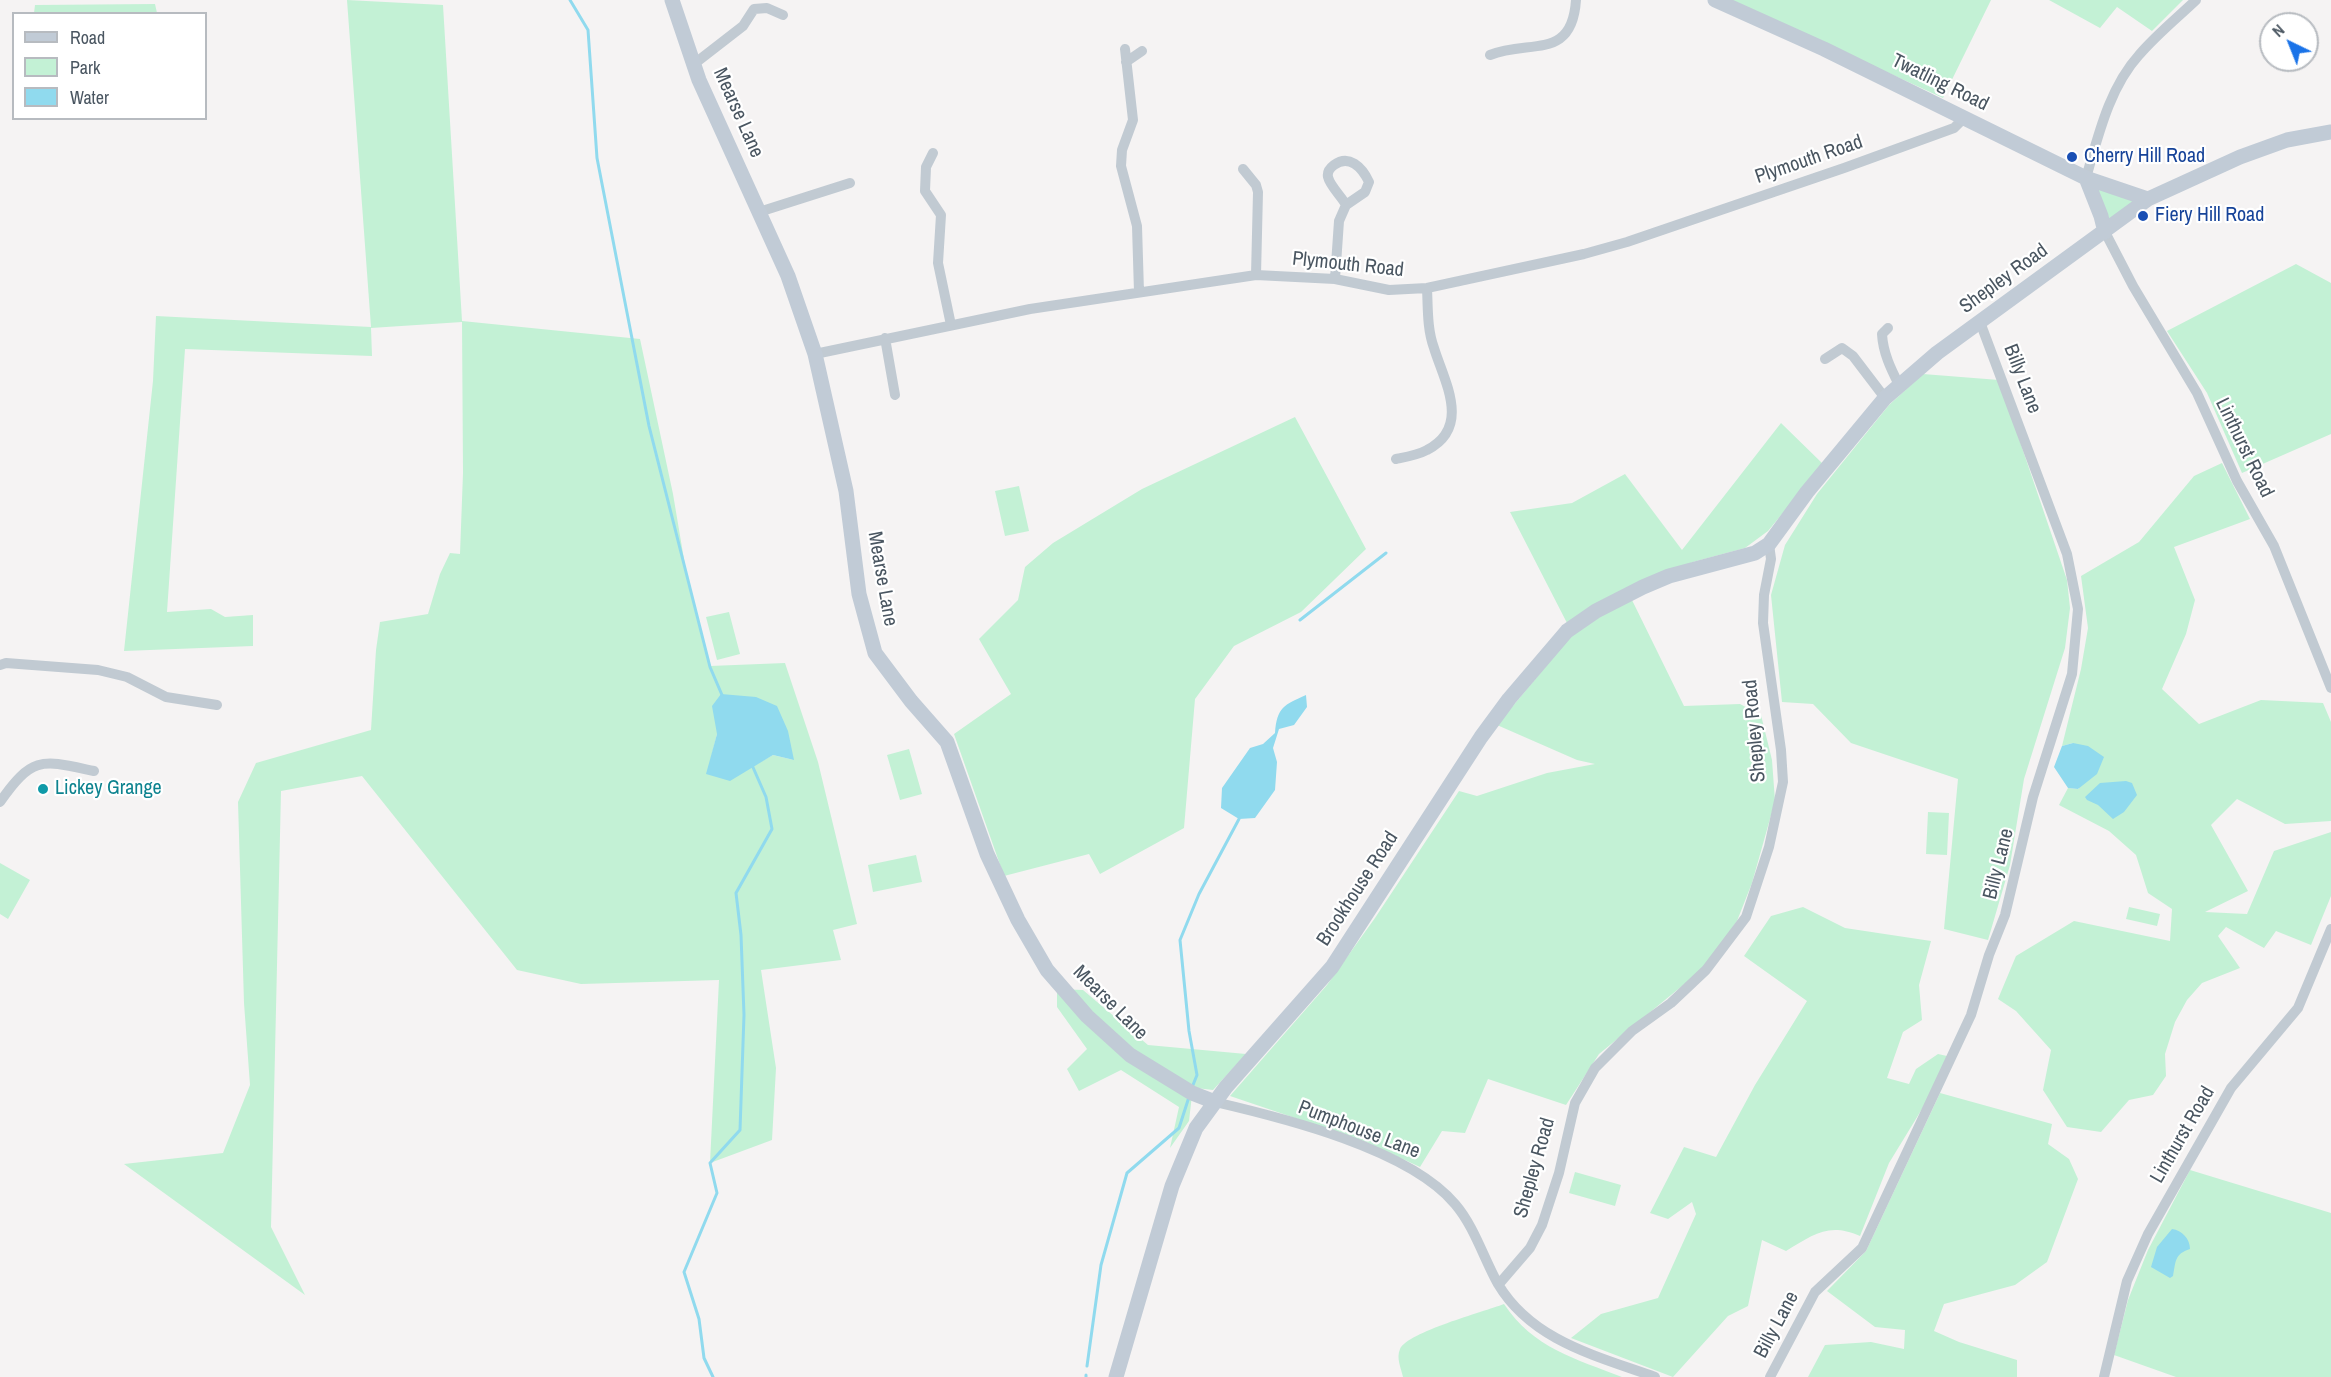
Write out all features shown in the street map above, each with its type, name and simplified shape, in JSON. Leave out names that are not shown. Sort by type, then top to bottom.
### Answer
[{"type":"street","name":"Mearse Lane","points":[[672,0],[699,80],[788,276],[815,354],[846,491],[859,594],[875,653],[946,742],[987,854],[1018,920],[1047,970],[1087,1016],[1130,1055],[1192,1093],[1215,1102]]},
{"type":"street","points":[[1490,55],[1505,49],[1544,47],[1563,37],[1572,26],[1576,0]]},
{"type":"street","name":"Twatling Road","points":[[1715,0],[2086,178],[2148,199]]},
{"type":"street","points":[[2196,0],[2138,56],[2118,85],[2100,130],[2086,178],[2105,232],[2148,199],[2240,157],[2287,140],[2331,132]]},
{"type":"street","points":[[694,64],[743,26],[754,9],[766,8],[783,15]]},
{"type":"street","points":[[1125,49],[1133,120],[1122,150],[1121,166],[1137,226],[1139,292]]},
{"type":"street","points":[[1126,62],[1142,51]]},
{"type":"street","name":"Plymouth Road","points":[[815,354],[1030,309],[1256,275],[1335,279],[1389,290],[1427,288],[1584,254],[1627,242],[1954,128],[1964,118]]},
{"type":"street","points":[[933,153],[926,166],[925,190],[941,215],[938,263],[951,325]]},
{"type":"street","points":[[1243,169],[1256,184],[1258,192],[1256,275]]},
{"type":"street","points":[[759,212],[850,183]]},
{"type":"street","points":[[1335,279],[1339,221],[1346,204]]},
{"type":"street","name":"Shepley Road","points":[[1499,1284],[1530,1248],[1542,1225],[1559,1173],[1575,1103],[1595,1068],[1632,1031],[1671,1003],[1706,970],[1746,917],[1769,847],[1783,782],[1763,623],[1764,595],[1771,559],[1769,544],[1807,492],[1884,398],[1980,322],[2105,232]]},
{"type":"street","name":"Linthurst Road","points":[[2105,232],[2133,286],[2197,393],[2237,481],[2274,546],[2331,688]]},
{"type":"street","points":[[1396,459],[1428,450],[1443,437],[1453,418],[1451,394],[1433,346],[1428,320],[1427,288]]},
{"type":"street","name":"Billy Lane","points":[[1770,1377],[1815,1292],[1862,1248],[1971,1015],[1989,955],[2005,915],[2033,797],[2072,674],[2078,609],[2067,554],[1980,322]]},
{"type":"street","points":[[1888,328],[1882,334],[1882,340],[1888,362],[1899,385]]},
{"type":"street","points":[[885,338],[895,395]]},
{"type":"street","points":[[1826,359],[1842,348],[1853,356],[1884,398]]},
{"type":"street","name":"Brookhouse Road","points":[[1116,1377],[1172,1186],[1196,1128],[1215,1102],[1332,967],[1481,737],[1509,699],[1567,631],[1596,611],[1669,576],[1755,553],[1769,544]]},
{"type":"street","points":[[0,665],[6,663],[98,670],[127,677],[166,697],[218,705]]},
{"type":"street","points":[[0,802],[16,778],[35,765],[48,761],[94,771]]},
{"type":"street","name":"Linthurst Road","points":[[2104,1377],[2127,1281],[2148,1234],[2231,1088],[2298,1008],[2331,929]]},
{"type":"street","points":[[1192,1093],[1196,1128]]},
{"type":"street","name":"Pumphouse Lane","points":[[1215,1102],[1257,1112],[1317,1131],[1416,1170],[1455,1204],[1499,1284],[1516,1308],[1538,1329],[1556,1339],[1655,1377]]},
{"type":"green space","points":[[347,0],[443,5],[462,321],[640,339],[673,494],[688,583],[710,666],[785,663],[818,762],[857,924],[833,930],[841,960],[761,970],[776,1068],[772,1140],[710,1163],[719,980],[581,984],[517,970],[362,776],[281,791],[271,1227],[305,1295],[124,1164],[223,1153],[250,1085],[244,1003],[238,802],[256,763],[371,730],[380,622],[428,614],[440,574],[450,553],[460,554],[463,473],[462,322],[371,328],[372,356],[185,349],[167,612],[211,609],[225,617],[253,615],[253,646],[124,651],[153,381],[156,316],[371,327]],"holes":[[[717,734],[794,760],[773,755],[753,766],[707,774]]]},
{"type":"green space","points":[[1730,0],[1991,0],[1943,98]]},
{"type":"green space","points":[[2049,0],[2183,0],[2152,31],[2117,7],[2100,28]]},
{"type":"green space","points":[[155,4],[157,12],[34,12],[35,5]]},
{"type":"green space","points":[[2096,190],[2134,200],[2111,222]]},
{"type":"green space","points":[[2296,264],[2331,283],[2331,434],[2242,473],[2207,393],[2167,331]]},
{"type":"green space","points":[[1923,374],[1999,380],[2067,580],[2070,608],[2065,648],[2024,779],[2010,865],[1988,940],[1944,929],[1958,779],[1851,743],[1813,704],[1782,702],[1771,595],[1785,545],[1817,494],[1889,405]]},
{"type":"green space","points":[[1295,417],[1366,549],[1301,612],[1234,646],[1195,699],[1184,828],[1100,874],[1089,854],[1004,876],[954,734],[1011,694],[979,639],[1018,600],[1025,567],[1053,543],[1142,489]]},
{"type":"green space","points":[[1781,423],[1823,464],[1768,531],[1745,548],[1693,562],[1567,623],[1510,512],[1572,503],[1625,474],[1682,550]]},
{"type":"green space","points":[[2222,463],[2250,519],[2174,547],[2195,600],[2186,634],[2162,689],[2199,724],[2261,700],[2323,703],[2331,722],[2331,821],[2285,824],[2237,799],[2211,825],[2248,891],[2205,912],[2247,914],[2274,851],[2331,832],[2331,896],[2311,945],[2276,931],[2264,948],[2226,927],[2218,936],[2240,968],[2202,983],[2187,1000],[2175,1022],[2165,1054],[2166,1076],[2153,1095],[2129,1100],[2101,1132],[2067,1127],[2043,1090],[2051,1050],[2016,1011],[1998,999],[2016,956],[2074,921],[2170,941],[2172,909],[2148,893],[2136,855],[2109,831],[2059,805],[2068,788],[2079,789],[2073,743],[2062,746],[2081,669],[2088,628],[2081,576],[2139,542],[2194,476]]},
{"type":"green space","points":[[1019,486],[1029,531],[1005,536],[995,491]]},
{"type":"green space","points":[[1631,598],[1684,706],[1740,704],[1761,715],[1772,760],[1775,801],[1752,883],[1737,921],[1704,968],[1599,1054],[1566,1105],[1488,1079],[1465,1133],[1442,1131],[1420,1167],[1366,1142],[1230,1096],[1327,985],[1375,918],[1459,791],[1477,796],[1547,773],[1595,764],[1577,760],[1497,725],[1577,629]]},
{"type":"green space","points":[[729,612],[740,654],[717,660],[706,617]]},
{"type":"green space","points":[[909,749],[922,794],[900,800],[887,755]]},
{"type":"green space","points":[[1928,812],[1949,813],[1947,855],[1926,854]]},
{"type":"green space","points":[[916,855],[922,882],[873,892],[868,865]]},
{"type":"green space","points":[[0,863],[30,880],[8,919],[0,914]]},
{"type":"green space","points":[[1803,907],[1845,928],[1931,941],[1919,985],[1922,1020],[1903,1032],[1887,1078],[1909,1084],[1916,1069],[1938,1054],[1947,1056],[1933,1091],[1889,1163],[1860,1236],[1830,1230],[1821,1232],[1786,1251],[1762,1240],[1748,1306],[1728,1316],[1673,1377],[1571,1338],[1601,1314],[1658,1298],[1696,1214],[1692,1202],[1668,1219],[1650,1213],[1684,1147],[1716,1157],[1755,1085],[1807,1001],[1744,956],[1771,916]]},
{"type":"green space","points":[[2129,907],[2160,914],[2157,926],[2126,919]]},
{"type":"green space","points":[[1057,989],[1083,990],[1148,1045],[1246,1054],[1213,1090],[1196,1088],[1192,1095],[1189,1121],[1170,1148],[1179,1107],[1121,1070],[1079,1091],[1067,1069],[1087,1049],[1057,1007]]},
{"type":"green space","points":[[1940,1093],[2052,1124],[2048,1144],[2069,1159],[2078,1179],[2047,1262],[2015,1285],[1944,1304],[1934,1331],[1959,1342],[2017,1360],[2017,1377],[1808,1377],[1825,1345],[1871,1342],[1904,1349],[1905,1330],[1875,1327],[1827,1291],[1866,1251]]},
{"type":"green space","points":[[2190,1170],[2331,1213],[2331,1377],[2176,1377],[2114,1355],[2128,1300],[2148,1250]]},
{"type":"green space","points":[[1575,1172],[1621,1185],[1615,1206],[1569,1193]]},
{"type":"green space","points":[[1504,1304],[1528,1331],[1542,1342],[1572,1358],[1622,1377],[1403,1377],[1398,1356],[1400,1349],[1406,1343],[1431,1329]]},
{"type":"water","points":[[721,694],[756,697],[777,706],[788,731],[794,760],[773,755],[730,781],[706,774],[717,734],[712,706]]},
{"type":"water","points":[[1306,695],[1307,707],[1294,725],[1279,729],[1273,748],[1277,762],[1275,790],[1255,818],[1239,819],[1221,808],[1222,788],[1250,748],[1263,744],[1275,733],[1283,708]]},
{"type":"water","points":[[2073,743],[2088,746],[2104,757],[2097,774],[2078,789],[2068,788],[2054,767],[2062,746]]},
{"type":"water","points":[[2126,781],[2132,783],[2137,795],[2124,812],[2113,819],[2085,797],[2100,783]]},
{"type":"water","points":[[2172,1229],[2185,1236],[2190,1249],[2178,1256],[2173,1276],[2170,1278],[2151,1267],[2157,1247]]},
{"type":"waterway","points":[[570,0],[588,30],[597,158],[649,426],[710,667],[722,695]]},
{"type":"waterway","points":[[1300,620],[1386,553]]},
{"type":"waterway","points":[[713,1377],[704,1358],[699,1319],[684,1272],[717,1193],[710,1163],[740,1130],[744,1015],[741,935],[736,893],[772,829],[766,797],[752,765]]},
{"type":"waterway","points":[[1193,1085],[1197,1075],[1189,1031],[1180,940],[1199,894],[1239,819]]},
{"type":"waterway","points":[[1087,1366],[1101,1265],[1127,1173],[1179,1128],[1189,1097]]},
{"type":"place","name":"Cherry Hill Road","points":[[2072,157]]},
{"type":"place","name":"Fiery Hill Road","points":[[2143,216]]},
{"type":"place","name":"Lickey Grange","points":[[43,789]]}]
